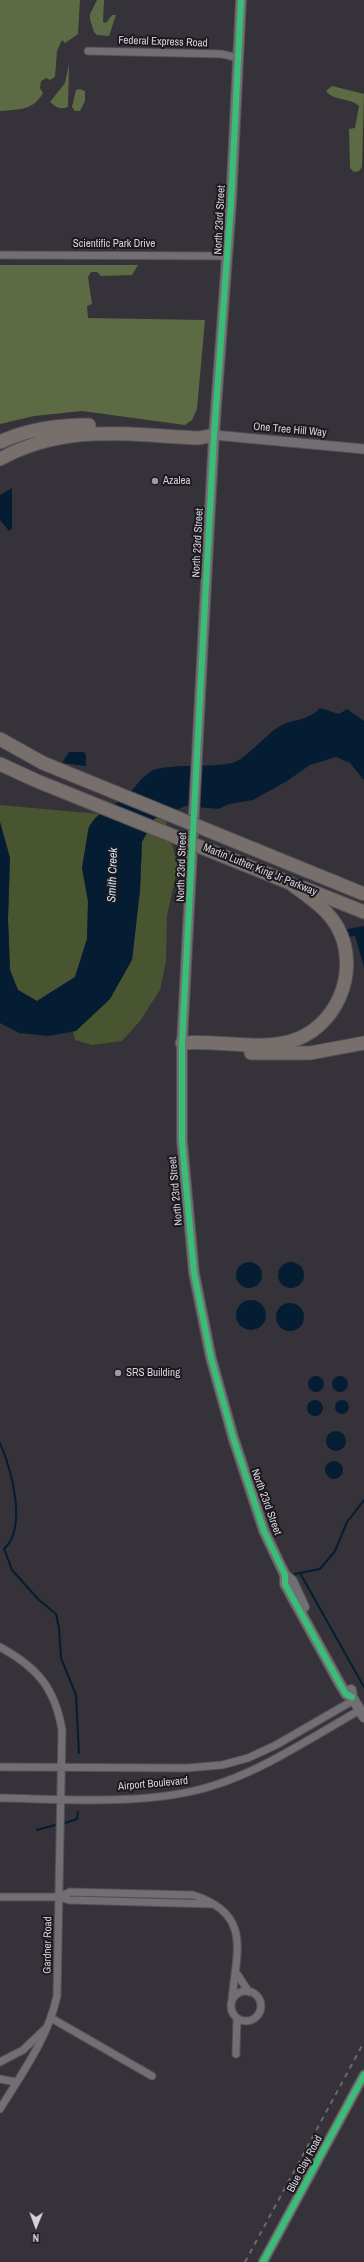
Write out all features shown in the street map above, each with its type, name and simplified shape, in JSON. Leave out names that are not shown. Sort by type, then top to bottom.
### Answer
[{"type":"highway","points":[[0,442],[30,432],[54,427],[77,425],[199,430],[214,435]]},
{"type":"highway","points":[[0,459],[34,443],[77,434],[100,433],[199,438],[214,435]]},
{"type":"highway","points":[[0,740],[43,763]]},
{"type":"highway","name":"Martin Luther King Jr Parkway","points":[[0,747],[43,763],[364,894]]},
{"type":"highway","name":"Martin Luther King Jr Parkway","points":[[0,764],[37,781],[364,912]]},
{"type":"highway","points":[[182,1043],[201,1042],[254,1045],[289,1042],[314,1030],[331,1013],[344,987],[347,958],[343,941],[338,928],[329,915],[290,883]]},
{"type":"highway","points":[[182,1043],[201,1050],[280,1054],[332,1050],[364,1043]]},
{"type":"main road","name":"North 23rd Street","points":[[241,0],[228,256],[214,435],[182,1043],[183,1167],[194,1273],[219,1393],[232,1437],[264,1531],[285,1575],[285,1584],[340,1684],[346,1694],[353,1698],[362,1713]]},
{"type":"street","name":"Federal Express Road","points":[[88,51],[222,54],[238,58]]},
{"type":"street","name":"Scientific Park Drive","points":[[0,255],[228,256]]},
{"type":"street","name":"One Tree Hill Way","points":[[214,435],[364,449]]},
{"type":"street","name":"Gardner Road","points":[[0,1647],[30,1666],[42,1678],[52,1694],[59,1714],[62,1730],[58,1982],[50,2021],[0,2109]]},
{"type":"street","name":"Airport Boulevard","points":[[0,1767],[187,1768],[207,1767],[235,1762],[276,1745],[353,1698]]},
{"type":"street","name":"Airport Boulevard","points":[[0,1798],[136,1798],[180,1794],[211,1787],[263,1765],[362,1713]]},
{"type":"street","points":[[0,1897],[60,1897],[69,1900],[213,1904],[222,1909],[230,1918],[236,1932],[236,1974],[232,2000],[232,2010],[237,2018],[236,2054]]},
{"type":"street","points":[[236,1974],[249,1992],[260,2001],[259,2014],[247,2022],[237,2018]]},
{"type":"street","points":[[232,2000],[240,1993],[249,1992]]},
{"type":"street","points":[[0,2062],[23,2050],[50,2021],[152,2076]]},
{"type":"street","name":"Blue Clay Road","points":[[263,2262],[364,2075]]},
{"type":"street","points":[[0,2078],[16,2082]]},
{"type":"green space","points":[[0,0],[80,0],[78,34],[65,43],[62,40],[57,51],[55,77],[50,80],[46,78],[41,81],[40,88],[43,93],[35,103],[25,108],[0,111]]},
{"type":"green space","points":[[97,0],[104,0],[103,22],[106,23],[112,15],[116,15],[109,36],[97,35],[94,32],[90,14]]},
{"type":"green space","points":[[69,64],[68,107],[56,107],[50,102],[65,83]]},
{"type":"green space","points":[[332,86],[364,94],[362,167],[359,171],[354,172],[350,168],[349,129],[355,128],[359,106],[351,101],[334,97],[326,91]]},
{"type":"green space","points":[[80,89],[85,91],[85,101],[80,111],[75,111],[72,107],[76,90]]},
{"type":"green space","points":[[0,265],[138,265],[132,275],[101,276],[97,272],[91,272],[88,277],[92,304],[87,306],[88,318],[205,320],[197,409],[192,420],[185,425],[82,411],[34,416],[0,424]]},
{"type":"green space","points":[[0,805],[100,814],[89,826],[82,868],[88,901],[87,939],[75,977],[37,1001],[18,990],[10,970],[8,919],[10,858],[0,822]]},
{"type":"green space","points":[[164,814],[178,866],[167,916],[166,962],[160,990],[140,1021],[122,1041],[92,1045],[75,1040],[73,1031],[76,1031],[132,960],[140,890],[142,842],[154,819]]},
{"type":"water","points":[[12,488],[12,529],[9,531],[0,520],[0,495]]},
{"type":"water","name":"Smith Creek","points":[[320,708],[339,714],[347,709],[364,721],[364,780],[350,763],[336,757],[310,765],[287,781],[253,800],[229,804],[218,809],[186,806],[154,819],[142,842],[140,890],[132,960],[110,999],[76,1031],[49,1036],[19,1033],[0,1023],[0,822],[10,858],[8,919],[10,970],[18,990],[37,1001],[75,977],[87,939],[88,901],[82,868],[88,831],[96,817],[125,797],[142,778],[150,772],[166,767],[215,765],[235,762],[245,756],[277,728],[309,716]]},
{"type":"water","points":[[69,752],[84,752],[86,755],[86,766],[62,763]]},
{"type":"water","points":[[364,926],[364,967],[355,936],[347,937],[343,930]]},
{"type":"water","points":[[249,1262],[258,1266],[262,1275],[258,1284],[249,1288],[240,1284],[236,1275],[240,1266]]},
{"type":"water","points":[[291,1262],[300,1266],[304,1275],[300,1284],[291,1288],[282,1284],[278,1275],[282,1266]]},
{"type":"water","points":[[251,1300],[262,1304],[266,1315],[262,1326],[251,1330],[240,1326],[236,1315],[240,1304]]},
{"type":"water","points":[[290,1303],[296,1304],[300,1307],[303,1311],[303,1323],[300,1327],[296,1330],[290,1331],[284,1330],[280,1327],[277,1323],[276,1317],[277,1311],[280,1307],[284,1304]]},
{"type":"water","points":[[313,1376],[319,1376],[324,1381],[322,1390],[319,1392],[313,1392],[308,1387],[308,1381]]},
{"type":"water","points":[[340,1376],[347,1381],[348,1384],[343,1391],[340,1392],[333,1387],[332,1384],[337,1377]]},
{"type":"water","points":[[315,1400],[322,1405],[323,1408],[318,1415],[315,1416],[308,1411],[307,1408],[312,1401]]},
{"type":"water","points":[[339,1400],[345,1400],[349,1404],[349,1410],[345,1414],[339,1414],[335,1410],[335,1404]]},
{"type":"water","points":[[336,1431],[343,1434],[346,1441],[343,1448],[336,1451],[329,1448],[326,1441],[329,1434]]},
{"type":"water","points":[[334,1461],[340,1464],[343,1470],[340,1476],[334,1479],[328,1476],[325,1470],[328,1464]]},
{"type":"waterway","points":[[0,1443],[9,1467],[15,1498],[16,1513],[15,1527],[11,1539],[4,1549],[12,1570],[39,1600],[56,1614],[59,1628],[61,1658],[76,1695],[79,1753]]},
{"type":"waterway","points":[[295,1574],[320,1569],[335,1551],[347,1522],[364,1500]]},
{"type":"waterway","points":[[300,1573],[364,1687]]},
{"type":"waterway","points":[[65,1823],[77,1819],[78,1812]]},
{"type":"waterway","points":[[37,1830],[55,1825]]},
{"type":"railway","points":[[245,2262],[364,2042]]},
{"type":"cycle path","points":[[241,0],[231,203],[214,435],[182,1043],[182,1141],[194,1273],[211,1358],[233,1437],[264,1531],[285,1575],[285,1584],[340,1684],[346,1694],[352,1697]]},
{"type":"cycle path","points":[[263,2262],[364,2075]]},
{"type":"place","name":"Azalea","points":[[155,481]]},
{"type":"place","name":"SRS Building","points":[[118,1373]]}]
